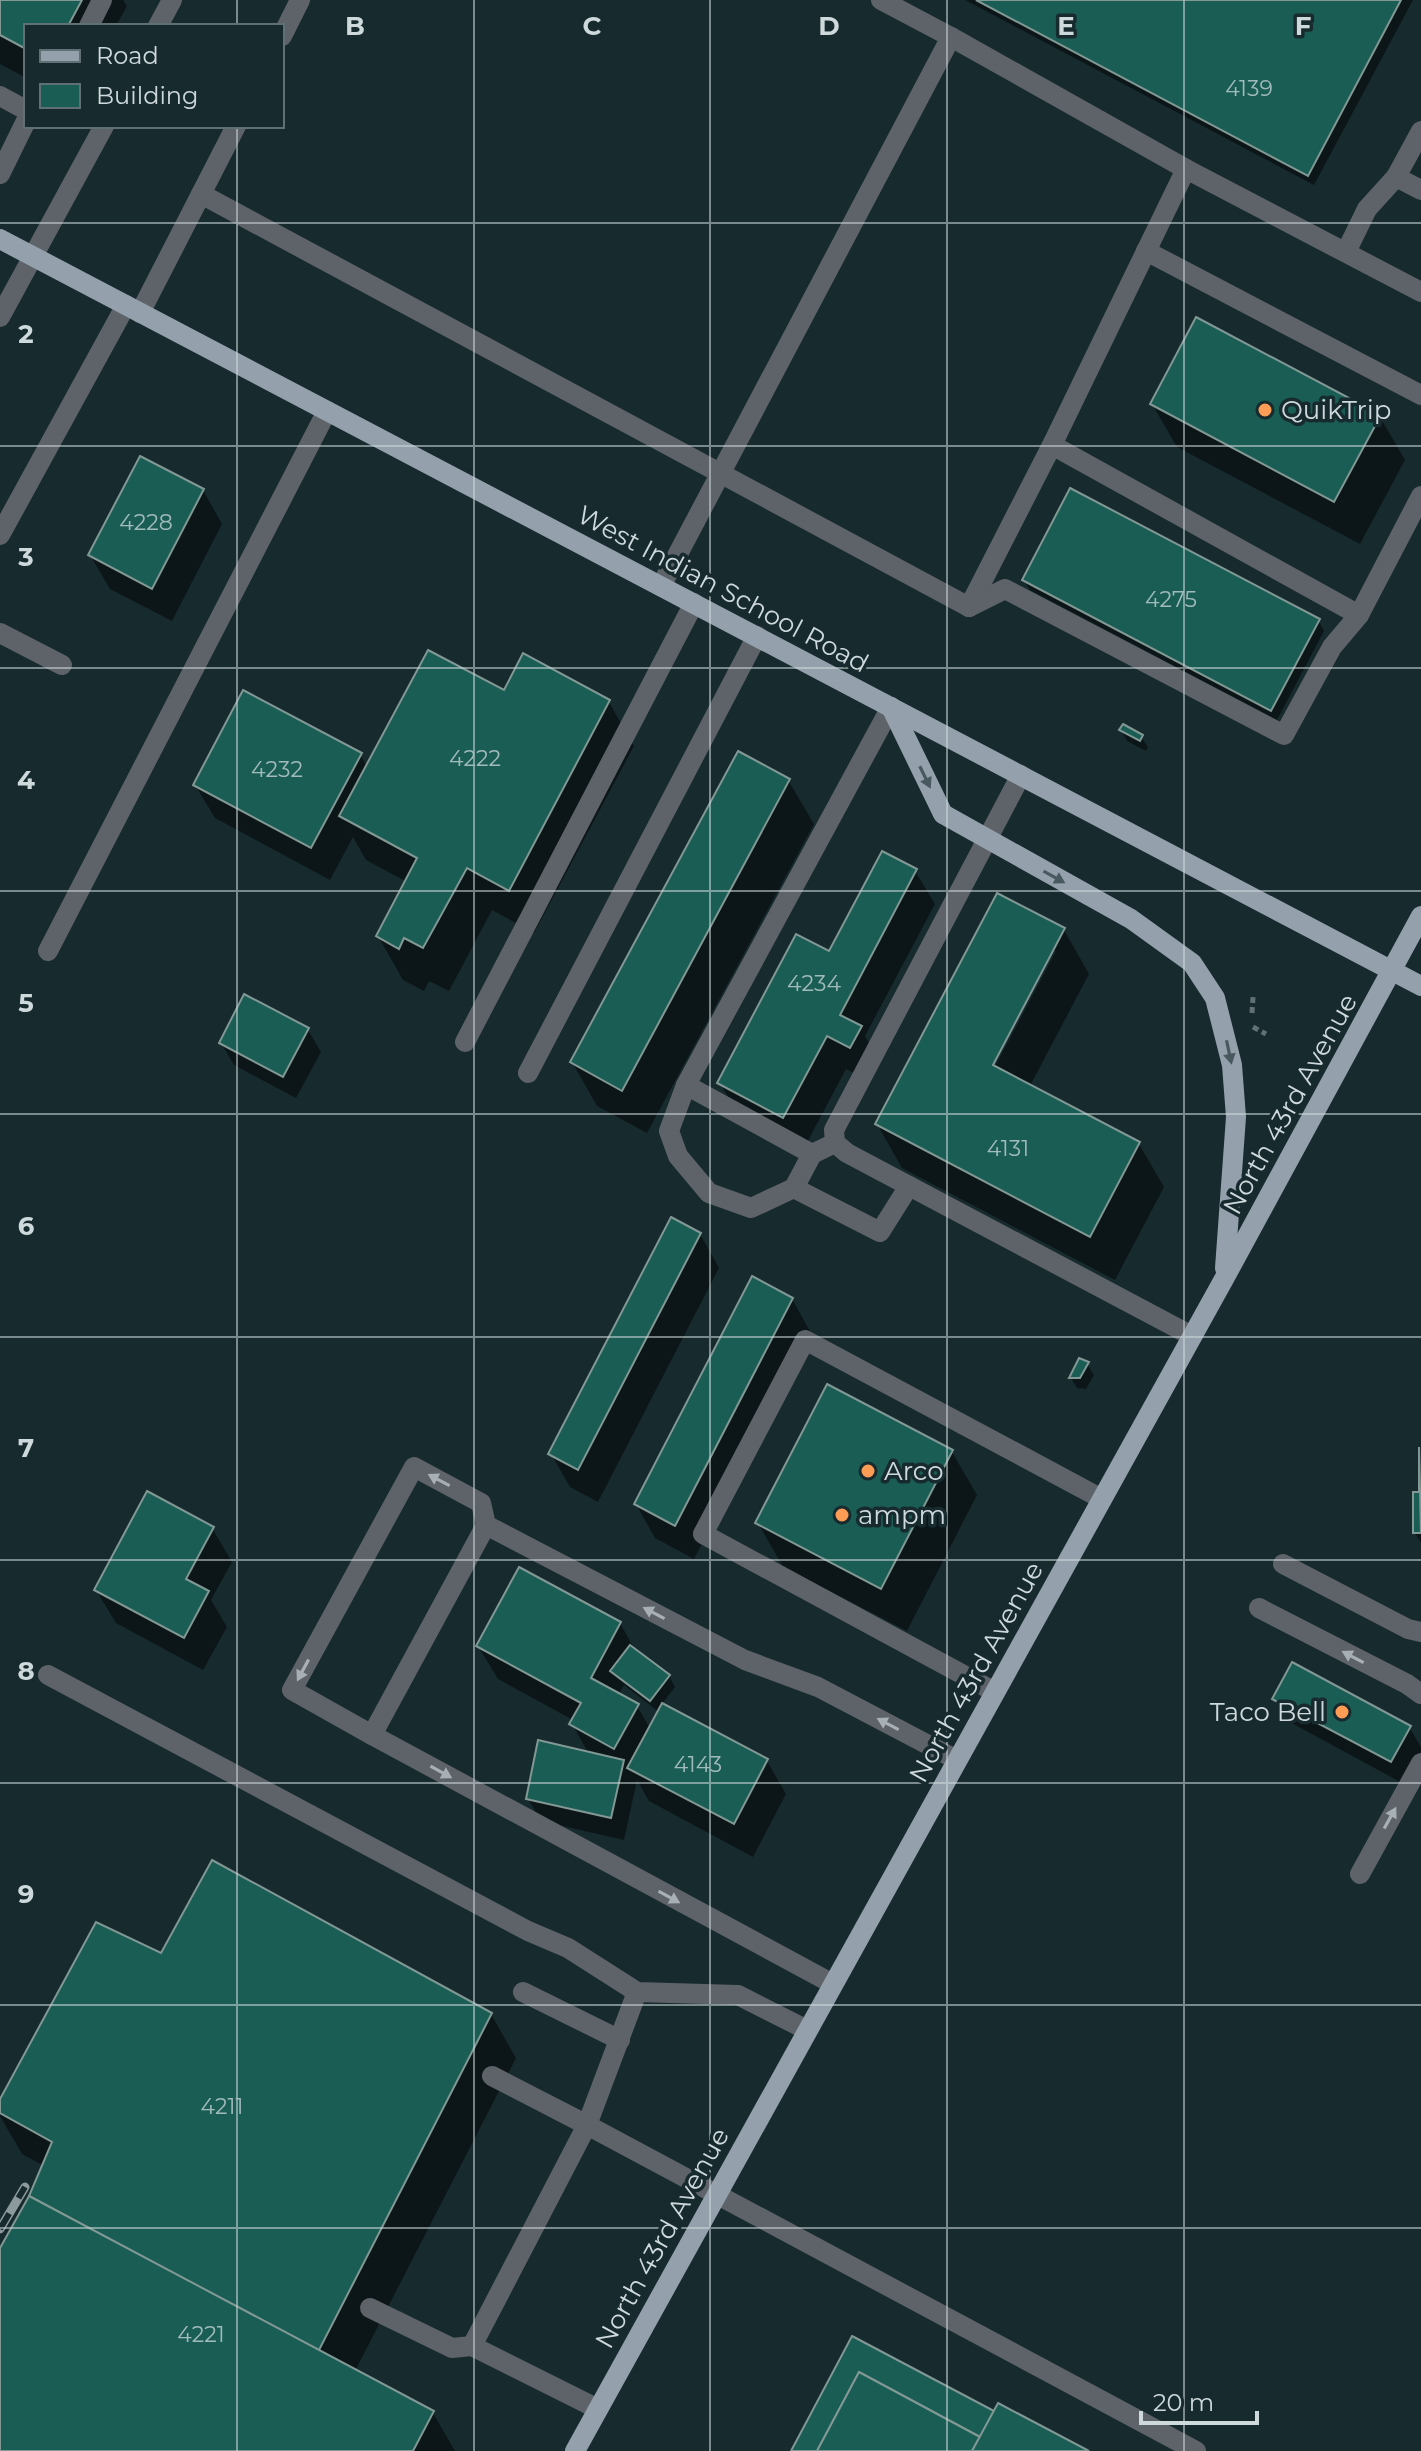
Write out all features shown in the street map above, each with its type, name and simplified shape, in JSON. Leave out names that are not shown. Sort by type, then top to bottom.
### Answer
[{"type":"main road","name":"West Indian School Road","points":[[0,239],[1421,986]]},
{"type":"main road","points":[[891,707],[943,814],[1131,919],[1192,963],[1215,998],[1232,1065],[1236,1117],[1230,1234],[1224,1279]]},
{"type":"main road","name":"North 43rd Avenue","points":[[575,2451],[1224,1279],[1421,916]]},
{"type":"lane","points":[[90,24],[102,0]]},
{"type":"lane","points":[[159,24],[172,0]]},
{"type":"lane","points":[[284,32],[300,0]]},
{"type":"lane","points":[[881,0],[1186,169],[1421,292]]},
{"type":"lane","points":[[661,586],[951,37]]},
{"type":"lane","points":[[0,96],[24,109]]},
{"type":"lane","points":[[0,174],[24,125]]},
{"type":"lane","points":[[0,317],[103,128]]},
{"type":"lane","points":[[0,535],[201,194],[235,128]]},
{"type":"lane","points":[[1346,252],[1367,209],[1396,177],[1421,131]]},
{"type":"lane","points":[[969,607],[1052,445],[1186,169]]},
{"type":"lane","points":[[1396,177],[1421,190]]},
{"type":"lane","points":[[201,194],[969,607]]},
{"type":"lane","points":[[1146,251],[1421,395]]},
{"type":"lane","points":[[48,951],[327,411]]},
{"type":"lane","points":[[1052,445],[1359,615]]},
{"type":"lane","points":[[969,607],[1005,589],[1284,735],[1332,647],[1359,615],[1421,496]]},
{"type":"lane","points":[[465,1042],[694,603]]},
{"type":"lane","points":[[0,633],[62,665]]},
{"type":"lane","points":[[528,1073],[757,636]]},
{"type":"lane","points":[[835,1143],[812,1154],[794,1188],[751,1208],[709,1193],[678,1156],[669,1131],[686,1085],[891,707]]},
{"type":"lane","points":[[1021,775],[834,1130],[835,1143],[847,1153],[1192,1336]]},
{"type":"lane","points":[[686,1085],[812,1154]]},
{"type":"lane","points":[[794,1188],[880,1232],[909,1186]]},
{"type":"lane","points":[[995,1692],[703,1534],[805,1340],[1102,1499]]},
{"type":"lane","points":[[372,1735],[486,1525],[481,1503],[414,1467],[292,1690],[372,1735],[833,1984]]},
{"type":"lane","points":[[486,1525],[745,1660],[818,1687],[957,1760]]},
{"type":"lane","points":[[1283,1564],[1408,1629],[1421,1632]]},
{"type":"lane","points":[[1259,1608],[1421,1694]]},
{"type":"lane","points":[[48,1675],[528,1931],[568,1948],[637,1992],[738,1995],[807,2030]]},
{"type":"lane","points":[[1360,1874],[1421,1763]]},
{"type":"lane","points":[[523,1992],[620,2040]]},
{"type":"lane","points":[[472,2346],[587,2125],[637,1992]]},
{"type":"lane","points":[[492,2076],[717,2193],[1196,2451]]},
{"type":"lane","points":[[370,2308],[452,2348],[472,2346],[598,2409]]},
{"type":"path","points":[[1251,1026],[1266,1034]]},
{"type":"building","points":[[0,0],[82,0],[69,24],[24,24],[24,48],[0,35]]},
{"type":"building","points":[[976,0],[1401,0],[1308,176]]},
{"type":"building","name":"QuikTrip","points":[[1196,317],[1381,415],[1334,502],[1150,404]]},
{"type":"building","points":[[140,456],[204,489],[152,589],[88,555]]},
{"type":"building","points":[[1070,488],[1320,619],[1271,711],[1022,580]]},
{"type":"building","points":[[428,650],[504,690],[523,653],[610,700],[509,891],[467,868],[423,948],[404,938],[399,949],[376,936],[417,858],[339,816]]},
{"type":"building","points":[[243,690],[362,753],[311,848],[193,785]]},
{"type":"building","points":[[1123,724],[1143,735],[1140,741],[1119,730]]},
{"type":"building","points":[[738,751],[790,779],[622,1091],[570,1062]]},
{"type":"building","points":[[882,851],[917,869],[840,1015],[862,1026],[850,1048],[827,1036],[783,1118],[717,1083],[796,934],[829,951]]},
{"type":"building","points":[[997,893],[1065,928],[993,1065],[1140,1142],[1090,1237],[875,1124]]},
{"type":"building","points":[[244,994],[309,1028],[283,1077],[219,1043]]},
{"type":"building","points":[[671,1217],[701,1233],[578,1470],[548,1454]]},
{"type":"building","points":[[752,1276],[793,1298],[675,1526],[634,1504]]},
{"type":"building","points":[[1079,1358],[1089,1362],[1080,1378],[1069,1378]]},
{"type":"building","points":[[827,1384],[953,1450],[881,1589],[755,1523]]},
{"type":"building","points":[[1419,1447],[1421,1533],[1413,1533],[1413,1492],[1419,1492]]},
{"type":"building","points":[[147,1491],[214,1527],[186,1579],[209,1591],[184,1638],[94,1590]]},
{"type":"building","points":[[519,1567],[621,1622],[591,1678],[639,1704],[614,1749],[569,1724],[581,1703],[476,1646]]},
{"type":"building","points":[[630,1645],[670,1675],[650,1701],[610,1671]]},
{"type":"building","name":"Taco Bell","points":[[1292,1662],[1411,1726],[1391,1762],[1272,1699]]},
{"type":"building","points":[[662,1703],[768,1759],[734,1824],[627,1768]]},
{"type":"building","points":[[538,1740],[624,1760],[611,1818],[526,1799]]},
{"type":"building","points":[[212,1860],[492,2013],[318,2352],[29,2196],[52,2142],[0,2113],[0,2099],[96,1922],[161,1953]]},
{"type":"building","points":[[29,2196],[434,2411],[413,2451],[0,2451],[0,2248]]},
{"type":"building","points":[[852,2336],[994,2411],[980,2437],[859,2372],[817,2451],[791,2451]]},
{"type":"building","points":[[859,2372],[980,2437],[972,2451],[817,2451]]},
{"type":"building","points":[[998,2403],[1089,2451],[972,2451]]},
{"type":"railway","points":[[0,2229],[25,2187]]},
{"type":"place","name":"QuikTrip","points":[[1265,410]]},
{"type":"place","name":"Arco","points":[[868,1471]]},
{"type":"place","name":"ampm","points":[[842,1515]]},
{"type":"place","name":"Taco Bell","points":[[1342,1712]]}]
